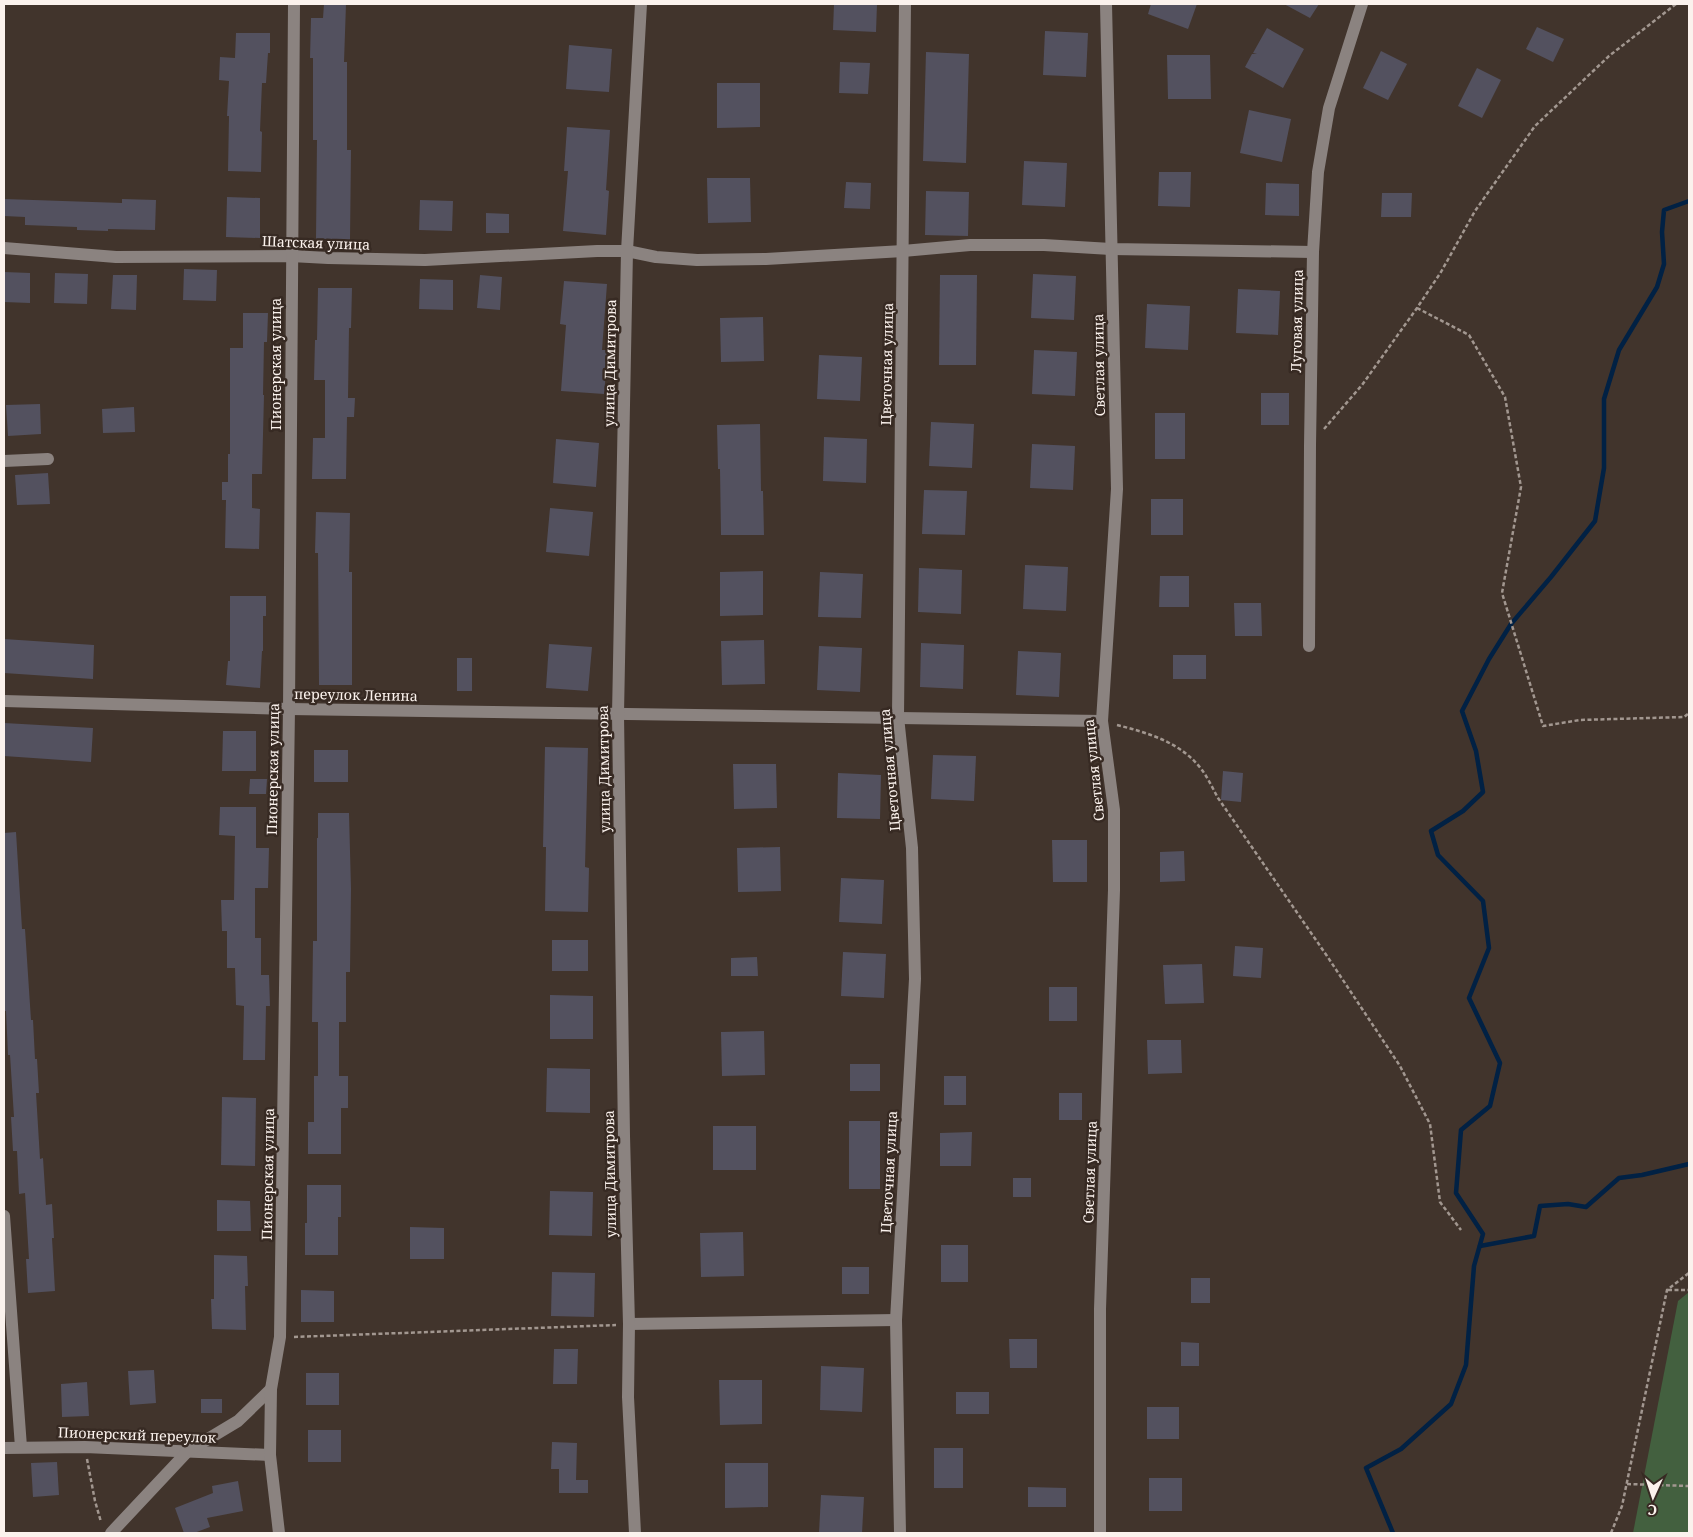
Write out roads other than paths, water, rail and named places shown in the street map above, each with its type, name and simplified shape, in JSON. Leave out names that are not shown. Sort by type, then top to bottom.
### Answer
[{"type":"street","name":"Пионерская улица","points":[[279,1533],[270,1455],[271,1390],[280,1337],[289,709],[294,4]]},
{"type":"street","name":"улица Димитрова","points":[[635,1533],[628,1397],[629,1324],[624,1136],[618,714],[627,251],[641,4]]},
{"type":"street","name":"Цветочная улица","points":[[900,1533],[896,1320],[916,979],[912,848],[898,718],[904,4]]},
{"type":"street","name":"Светлая улица","points":[[1100,1533],[1100,1309],[1114,900],[1114,819],[1102,721],[1117,488],[1106,4]]},
{"type":"street","name":"Луговая улица","points":[[1309,646],[1313,252],[1318,172],[1328,116],[1362,4]]},
{"type":"street","name":"Шатская улица","points":[[4,248],[116,256],[291,256],[425,260],[597,251],[627,251],[656,257],[697,260],[903,252],[970,245],[1044,245],[1111,249],[1313,252]]},
{"type":"street","points":[[4,461],[48,459]]},
{"type":"street","name":"переулок Ленина","points":[[4,701],[289,709],[1102,721]]},
{"type":"street","points":[[4,1216],[21,1447]]},
{"type":"street","points":[[629,1324],[896,1320]]},
{"type":"street","points":[[106,1529],[188,1451],[238,1421],[271,1390]]},
{"type":"street","name":"Пионерский переулок","points":[[4,1448],[85,1447],[270,1455]]},
{"type":"waterway","points":[[1393,1533],[1366,1468],[1401,1449],[1451,1404],[1466,1365],[1474,1266],[1483,1234],[1456,1193],[1461,1130],[1490,1106],[1500,1063],[1469,998],[1489,948],[1483,901],[1438,855],[1431,831],[1463,811],[1483,792],[1476,751],[1462,711],[1489,659],[1511,624],[1595,521],[1604,468],[1604,399],[1619,350],[1657,287],[1664,264],[1662,232],[1664,210],[1689,201]]},
{"type":"waterway","points":[[1480,1246],[1534,1236],[1540,1206],[1568,1204],[1586,1207],[1619,1178],[1642,1175],[1689,1164]]}]
